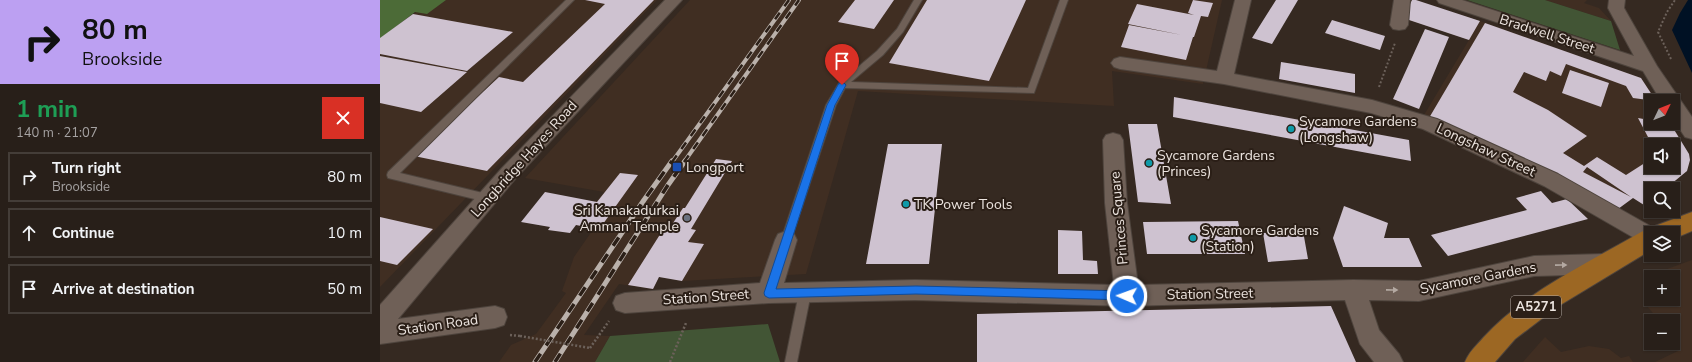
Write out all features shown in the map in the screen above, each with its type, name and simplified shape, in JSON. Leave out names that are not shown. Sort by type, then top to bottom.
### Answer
[{"type":"main road","points":[[1680,226],[1692,221]]},
{"type":"main road","name":"A5271","points":[[1478,362],[1506,331],[1548,299],[1644,241]]},
{"type":"street","name":"Longbridge Hayes Road","points":[[380,323],[509,173],[674,0]]},
{"type":"street","points":[[1224,78],[1243,0]]},
{"type":"street","points":[[1399,25],[1402,0]]},
{"type":"street","name":"Bradwell Street","points":[[1445,0],[1649,67]]},
{"type":"street","points":[[1617,0],[1616,8],[1649,67],[1666,94]]},
{"type":"street","name":"Longshaw Street","points":[[1120,63],[1224,78],[1372,107],[1430,124],[1551,180],[1644,233]]},
{"type":"street","points":[[1680,114],[1692,132]]},
{"type":"street","name":"Princes Square","points":[[1113,140],[1116,204],[1127,296]]},
{"type":"street","points":[[769,293],[786,240]]},
{"type":"street","name":"Sycamore Gardens","points":[[1353,290],[1419,291],[1534,266],[1604,264]]},
{"type":"street","name":"Station Street","points":[[625,302],[769,293],[916,290],[1127,296],[1353,290]]},
{"type":"street","points":[[1353,290],[1369,336],[1390,362]]},
{"type":"street","name":"Station Road","points":[[380,333],[495,317]]},
{"type":"lane","points":[[487,198],[392,175],[570,0]]},
{"type":"lane","points":[[786,240],[831,105],[842,85],[880,53],[900,30],[918,0]]},
{"type":"lane","points":[[842,85],[1031,92],[1064,0]]},
{"type":"lane","points":[[791,362],[806,293]]},
{"type":"path","points":[[1672,60],[1658,32],[1674,0]]},
{"type":"path","points":[[1372,107],[1398,36],[1399,25]]},
{"type":"path","points":[[670,362],[698,297]]},
{"type":"path","points":[[520,336],[590,348],[604,326]]},
{"type":"shaded area","points":[[432,0],[657,0],[380,287],[380,39]]},
{"type":"shaded area","points":[[690,0],[1222,0],[1203,84],[1112,71],[1114,106],[858,91],[806,274],[682,281],[659,277],[653,289],[619,284],[584,335],[610,336],[595,362],[499,362],[511,345],[536,334],[566,293],[562,291],[574,257],[592,231],[579,228],[580,226],[576,225],[604,192],[525,178]]},
{"type":"shaded area","points":[[1412,0],[1480,21],[1641,78],[1652,94],[1644,94],[1644,130],[1674,130],[1679,138],[1644,138],[1644,174],[1680,174],[1680,139],[1689,154],[1690,160],[1687,171],[1674,182],[1644,182],[1644,205],[1633,198],[1618,209],[1424,115],[1469,40],[1403,18]]},
{"type":"shaded area","points":[[1545,0],[1587,0],[1584,3],[1599,8],[1611,21]]},
{"type":"shaded area","points":[[1692,260],[1692,362],[1655,362],[1680,350],[1680,314],[1654,314],[1647,306],[1680,306],[1680,270],[1664,270]]},
{"type":"shaded area","points":[[1545,337],[1561,352],[1589,346],[1609,349],[1621,358],[1629,356],[1633,362],[1523,362]]},
{"type":"green space","points":[[380,0],[446,0],[427,14],[415,12],[380,39]]},
{"type":"green space","points":[[1467,0],[1545,0],[1611,21],[1620,50]]},
{"type":"green space","points":[[768,324],[780,362],[595,362],[610,336]]},
{"type":"water","points":[[1688,0],[1692,0],[1692,73],[1672,30]]},
{"type":"building","points":[[585,0],[654,0],[487,171],[414,156],[499,77],[523,82],[605,4]]},
{"type":"building","points":[[855,0],[894,0],[874,29],[838,22]]},
{"type":"building","points":[[927,0],[1026,0],[989,81],[889,63]]},
{"type":"building","points":[[1193,0],[1213,3],[1208,17],[1201,16],[1186,60],[1121,47],[1129,25],[1182,35],[1128,24],[1137,4],[1194,15],[1188,13]]},
{"type":"building","points":[[1276,0],[1298,0],[1272,44],[1252,38]]},
{"type":"building","points":[[1412,0],[1480,21],[1469,40],[1403,18]]},
{"type":"building","points":[[413,14],[513,32],[467,71],[380,54],[380,38]]},
{"type":"building","points":[[1332,20],[1385,36],[1380,50],[1325,33]]},
{"type":"building","points":[[1485,23],[1641,78],[1651,94],[1644,94],[1644,99],[1633,98],[1626,86],[1566,64],[1561,76],[1550,71],[1546,81],[1524,72],[1513,92],[1548,110],[1587,136],[1563,153],[1584,166],[1597,157],[1626,175],[1644,163],[1644,174],[1680,174],[1680,139],[1689,154],[1690,160],[1687,171],[1674,182],[1644,182],[1644,205],[1633,198],[1618,209],[1429,118]],"holes":[[[1587,167],[1631,197],[1583,172]]]},
{"type":"building","points":[[1425,29],[1449,37],[1419,109],[1393,99]]},
{"type":"building","points":[[380,56],[467,72],[421,112],[380,103]]},
{"type":"building","points":[[1281,62],[1355,74],[1355,93],[1279,79]]},
{"type":"building","points":[[1570,70],[1609,83],[1601,107],[1562,93]]},
{"type":"building","name":"Sycamore Gardens (Longshaw)","points":[[1174,97],[1409,140],[1411,161],[1173,117]]},
{"type":"building","points":[[1638,118],[1644,119],[1644,129]]},
{"type":"building","name":"Sycamore Gardens (Princes)","points":[[1128,124],[1157,124],[1171,204],[1138,202]]},
{"type":"building","points":[[1644,130],[1674,130],[1679,138],[1651,138],[1648,137]]},
{"type":"building","name":"TK Power Tools","points":[[888,144],[942,144],[929,264],[866,264]]},
{"type":"building","name":"Sri Kanakadurkai Amman Temple","points":[[716,159],[732,161],[691,229],[696,230],[688,242],[704,244],[682,281],[659,277],[653,289],[628,285],[666,225],[671,226],[683,208],[685,208]]},
{"type":"building","points":[[620,173],[638,175],[598,231],[579,228],[581,226],[576,225],[570,233],[548,230],[550,227],[521,222],[545,192],[597,202]]},
{"type":"building","points":[[1541,191],[1552,203],[1567,199],[1588,219],[1448,256],[1431,235],[1527,210],[1516,198]]},
{"type":"building","points":[[1344,206],[1388,223],[1384,238],[1409,238],[1422,267],[1343,267],[1333,238]]},
{"type":"building","points":[[380,217],[433,229],[397,265],[380,261]]},
{"type":"building","name":"Sycamore Gardens (Station)","points":[[1238,221],[1245,254],[1147,254],[1143,222]]},
{"type":"building","points":[[1058,230],[1082,231],[1083,260],[1097,261],[1098,274],[1058,274]]},
{"type":"building","points":[[1303,231],[1308,259],[1268,262],[1263,233]]},
{"type":"building","points":[[1331,306],[1356,362],[977,362],[977,314]]},
{"type":"railway","points":[[672,162],[789,0]]},
{"type":"railway","points":[[684,162],[799,0]]},
{"type":"railway","points":[[535,362],[672,161]]},
{"type":"railway","points":[[555,362],[668,185],[685,161]]},
{"type":"place","name":"Sycamore Gardens (Longshaw)","points":[[1291,129]]},
{"type":"place","name":"Sycamore Gardens (Princes)","points":[[1149,163]]},
{"type":"place","name":"Longport","points":[[677,167]]},
{"type":"place","name":"TK Power Tools","points":[[906,204]]},
{"type":"place","name":"Sri Kanakadurkai Amman Temple","points":[[687,218]]},
{"type":"place","name":"Sycamore Gardens (Station)","points":[[1193,238]]},
{"type":"route","points":[[842,85],[831,105],[769,293],[916,290],[1127,296]]}]
